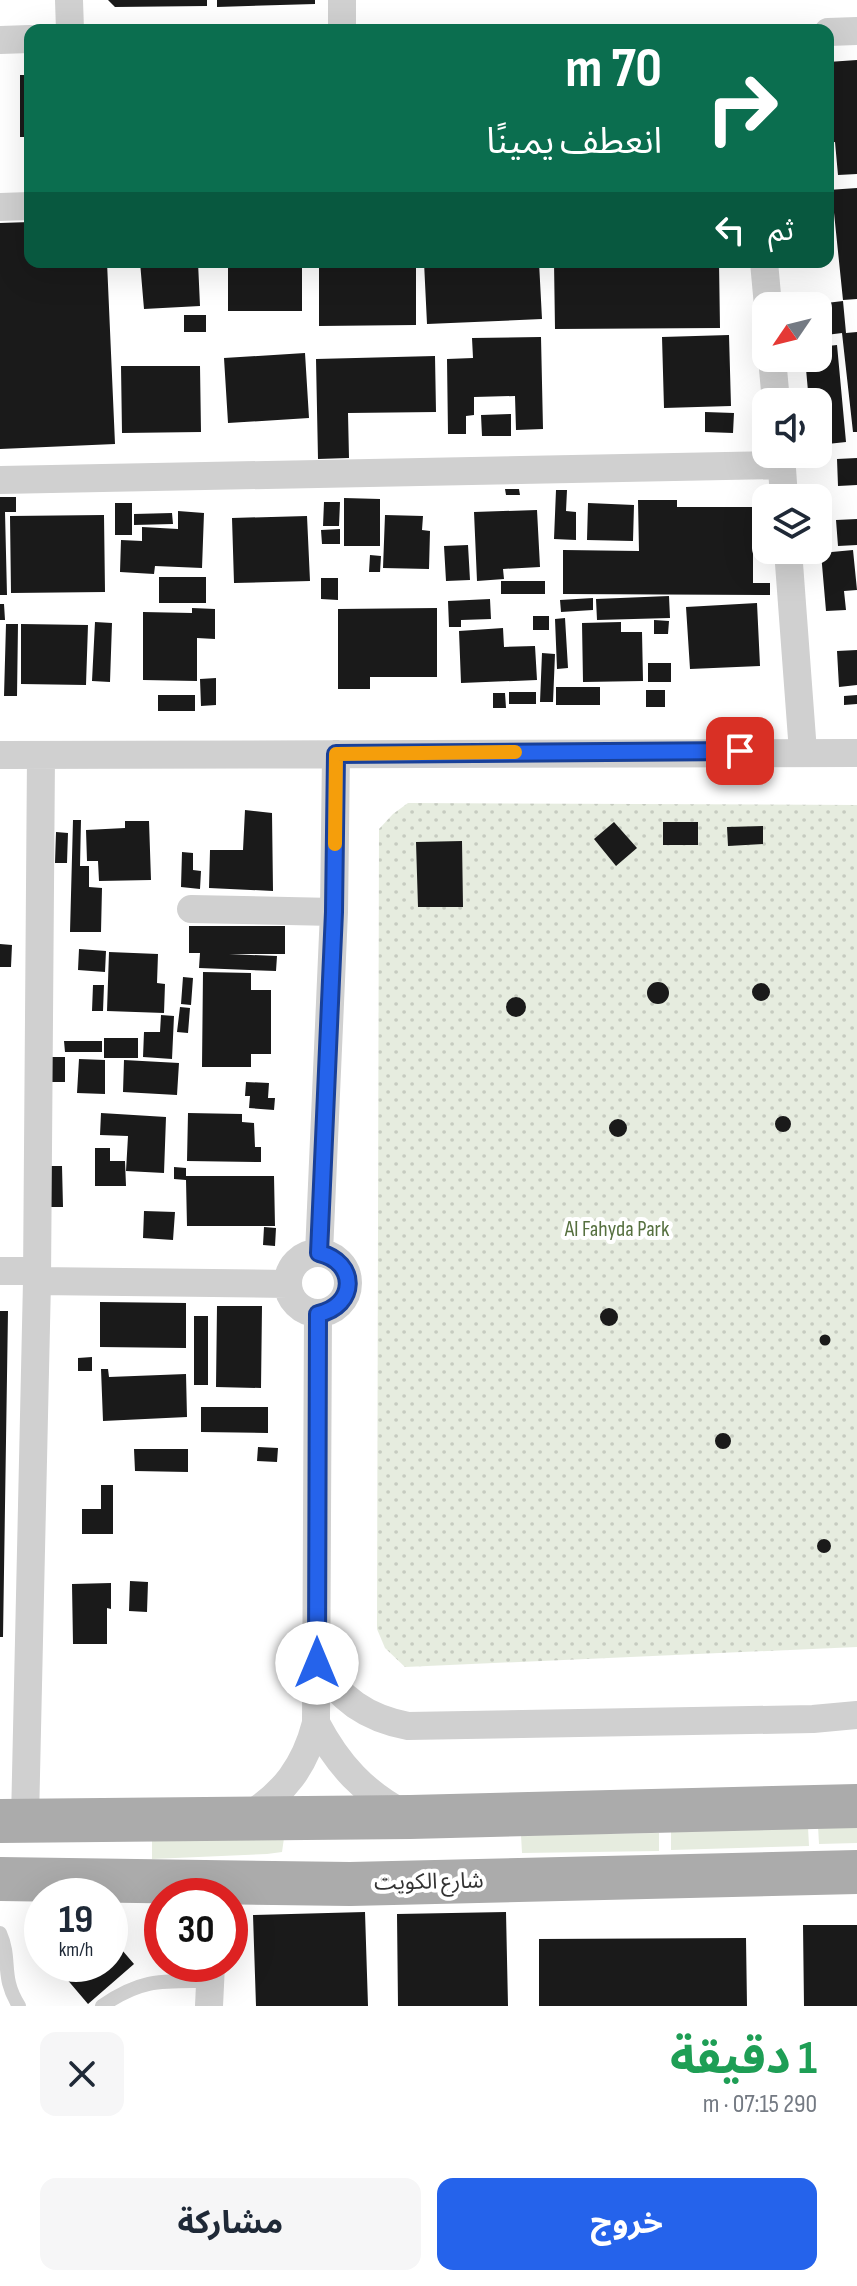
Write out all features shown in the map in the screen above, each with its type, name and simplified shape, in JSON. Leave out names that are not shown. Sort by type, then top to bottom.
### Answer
[{"type":"main road","points":[[793,1808],[826,1791],[857,1783]]},
{"type":"main road","points":[[12,1821],[476,1816],[857,1806]]},
{"type":"main road","points":[[350,1884],[367,1873],[392,1864],[456,1857],[473,1845],[477,1835],[476,1816]]},
{"type":"main road","name":"شارع الكويت","points":[[248,1888],[857,1872]]},
{"type":"main road","points":[[800,1873],[857,1892]]},
{"type":"main road","name":"شارع الكويت","points":[[0,1879],[144,1886]]},
{"type":"street","points":[[69,0],[70,24]]},
{"type":"street","points":[[342,0],[342,24]]},
{"type":"street","points":[[834,32],[857,31]]},
{"type":"street","points":[[0,40],[24,39]]},
{"type":"street","points":[[0,207],[24,206]]},
{"type":"street","points":[[765,268],[767,292]]},
{"type":"street","points":[[0,480],[752,461]]},
{"type":"street","points":[[789,564],[803,752]]},
{"type":"street","points":[[0,755],[857,753]]},
{"type":"street","points":[[319,1253],[334,912],[336,754]]},
{"type":"street","points":[[12,1821],[37,1276],[41,755]]},
{"type":"street","points":[[191,909],[334,912]]},
{"type":"street","points":[[319,1253],[338,1261],[348,1279],[344,1299],[328,1312],[318,1314],[301,1308],[290,1293],[288,1284],[294,1266],[301,1259],[319,1253]]},
{"type":"street","points":[[0,1271],[37,1276],[288,1284]]},
{"type":"street","points":[[243,1819],[265,1806],[299,1770],[310,1748],[316,1723],[318,1314]]},
{"type":"street","points":[[317,1663],[345,1699],[364,1712],[408,1726],[797,1719],[857,1715]]},
{"type":"street","points":[[316,1723],[345,1770],[364,1789],[410,1817]]},
{"type":"lane","points":[[0,1933],[4,1950],[3,1977],[19,2006]]},
{"type":"lane","points":[[102,2006],[146,1982],[210,1984]]},
{"type":"green space","name":"Al Fahyda Park","points":[[408,803],[857,805],[857,1647],[405,1667],[385,1648],[377,1629],[379,829]]},
{"type":"green space","points":[[857,1824],[857,1843],[819,1844],[818,1826]]},
{"type":"green space","points":[[808,1827],[809,1846],[671,1850],[671,1832]]},
{"type":"green space","points":[[659,1833],[659,1851],[522,1853],[521,1835]]},
{"type":"green space","points":[[284,1838],[282,1852],[152,1859],[152,1839]]},
{"type":"building","points":[[108,0],[207,0],[207,6],[115,7]]},
{"type":"building","points":[[217,0],[315,0],[315,4],[217,7]]},
{"type":"building","points":[[857,60],[857,174],[838,175],[834,142],[834,62]]},
{"type":"building","points":[[20,75],[24,75],[24,137],[20,137]]},
{"type":"building","points":[[857,188],[857,299],[843,300],[834,190]]},
{"type":"building","points":[[24,222],[24,268],[107,268],[115,444],[0,449],[0,223]]},
{"type":"building","points":[[141,268],[198,268],[200,306],[144,309]]},
{"type":"building","points":[[228,268],[302,268],[302,311],[228,311]]},
{"type":"building","points":[[319,268],[416,268],[416,325],[319,326]]},
{"type":"building","points":[[424,268],[539,268],[542,319],[427,324]]},
{"type":"building","points":[[554,268],[719,268],[720,328],[555,329]]},
{"type":"building","points":[[843,301],[846,333],[857,332],[857,432],[853,432],[842,333],[832,334],[832,302]]},
{"type":"building","points":[[184,315],[206,315],[206,332],[184,332]]},
{"type":"building","points":[[729,335],[731,406],[664,408],[662,337]]},
{"type":"building","points":[[541,337],[543,429],[516,430],[515,396],[474,397],[474,415],[466,416],[466,434],[448,434],[447,359],[473,358],[472,338]]},
{"type":"building","points":[[837,345],[846,442],[832,444],[832,388],[808,388],[806,372],[832,372],[832,346]]},
{"type":"building","points":[[305,353],[309,418],[228,423],[224,358]]},
{"type":"building","points":[[435,356],[436,412],[348,413],[349,458],[318,459],[316,359]]},
{"type":"building","points":[[121,366],[200,366],[201,432],[122,433]]},
{"type":"building","points":[[705,412],[734,413],[733,433],[705,432]]},
{"type":"building","points":[[511,414],[511,436],[482,436],[481,415]]},
{"type":"building","points":[[857,458],[857,485],[838,486],[837,459]]},
{"type":"building","points":[[505,489],[519,489],[520,495],[506,495]]},
{"type":"building","points":[[556,490],[567,490],[566,511],[576,512],[576,540],[554,539]]},
{"type":"building","points":[[0,497],[16,497],[16,512],[5,512],[7,595],[0,595]]},
{"type":"building","points":[[344,498],[380,499],[380,546],[344,546]]},
{"type":"building","points":[[638,500],[677,500],[677,507],[752,507],[753,583],[770,583],[770,595],[563,594],[563,550],[639,551]]},
{"type":"building","points":[[324,502],[340,502],[339,526],[323,526]]},
{"type":"building","points":[[115,503],[132,503],[132,535],[115,535]]},
{"type":"building","points":[[588,503],[634,505],[633,541],[587,540]]},
{"type":"building","points":[[537,510],[540,567],[503,569],[504,579],[477,581],[474,512]]},
{"type":"building","points":[[178,511],[204,513],[202,568],[155,566],[154,574],[120,572],[121,540],[142,541],[142,527],[178,529]]},
{"type":"building","points":[[172,513],[173,524],[134,525],[134,514]]},
{"type":"building","points":[[104,515],[105,592],[11,593],[10,516]]},
{"type":"building","points":[[385,515],[423,516],[422,530],[430,531],[429,569],[383,568]]},
{"type":"building","points":[[307,516],[310,581],[234,583],[232,518]]},
{"type":"building","points":[[857,519],[857,545],[838,546],[836,520]]},
{"type":"building","points":[[340,529],[340,544],[322,544],[321,530]]},
{"type":"building","points":[[468,545],[470,580],[446,581],[444,546]]},
{"type":"building","points":[[853,550],[857,590],[844,591],[846,610],[826,611],[822,564],[832,564],[832,552]]},
{"type":"building","points":[[370,555],[381,556],[380,572],[369,572]]},
{"type":"building","points":[[159,577],[206,577],[206,603],[159,603]]},
{"type":"building","points":[[321,578],[338,578],[338,600],[321,599]]},
{"type":"building","points":[[501,581],[545,581],[545,594],[501,594]]},
{"type":"building","points":[[669,596],[670,618],[597,620],[596,599]]},
{"type":"building","points":[[593,598],[593,610],[561,612],[560,600]]},
{"type":"building","points":[[490,599],[491,619],[461,620],[461,627],[449,627],[448,601]]},
{"type":"building","points":[[757,603],[760,666],[690,669],[686,607]]},
{"type":"building","points":[[0,604],[4,604],[5,620],[0,620]]},
{"type":"building","points":[[192,608],[215,609],[215,639],[197,638],[197,681],[143,680],[143,612],[192,613]]},
{"type":"building","points":[[437,608],[437,677],[370,677],[370,689],[338,689],[338,609]]},
{"type":"building","points":[[533,616],[549,616],[549,630],[533,630]]},
{"type":"building","points":[[565,618],[568,668],[557,669],[555,619]]},
{"type":"building","points":[[654,620],[669,621],[668,634],[654,634]]},
{"type":"building","points":[[95,622],[112,623],[110,682],[92,681]]},
{"type":"building","points":[[621,622],[621,632],[642,632],[643,681],[583,682],[582,623]]},
{"type":"building","points":[[6,624],[18,624],[17,696],[4,696]]},
{"type":"building","points":[[21,624],[88,625],[86,685],[21,684]]},
{"type":"building","points":[[503,628],[504,647],[535,646],[537,680],[461,683],[459,631]]},
{"type":"building","points":[[857,650],[857,685],[839,687],[837,651]]},
{"type":"building","points":[[542,653],[555,654],[553,702],[540,702]]},
{"type":"building","points":[[648,663],[671,663],[671,682],[648,682]]},
{"type":"building","points":[[216,678],[216,705],[201,706],[200,679]]},
{"type":"building","points":[[556,687],[600,687],[600,705],[556,705]]},
{"type":"building","points":[[646,690],[665,690],[665,707],[646,707]]},
{"type":"building","points":[[509,692],[536,692],[536,704],[509,704]]},
{"type":"building","points":[[493,693],[505,693],[506,708],[493,708]]},
{"type":"building","points":[[158,695],[195,695],[195,711],[158,711]]},
{"type":"building","points":[[857,695],[857,704],[844,705],[844,696]]},
{"type":"building","points":[[245,810],[272,813],[273,891],[209,888],[210,850],[243,850]]},
{"type":"building","points":[[73,820],[81,820],[80,866],[89,866],[89,887],[102,888],[101,932],[70,932]]},
{"type":"building","points":[[125,821],[149,821],[151,880],[99,881],[98,861],[87,861],[86,830],[125,828]]},
{"type":"building","points":[[614,822],[637,848],[616,866],[594,839]]},
{"type":"building","points":[[663,822],[698,822],[698,845],[663,845]]},
{"type":"building","points":[[763,826],[763,844],[728,846],[727,827]]},
{"type":"building","points":[[56,832],[68,833],[67,863],[55,863]]},
{"type":"building","points":[[462,841],[463,907],[418,907],[416,842]]},
{"type":"building","points":[[182,852],[193,853],[193,870],[201,871],[200,889],[181,887]]},
{"type":"building","points":[[189,926],[285,926],[285,954],[229,954],[277,956],[276,971],[199,968],[200,953],[189,953]]},
{"type":"building","points":[[0,944],[12,945],[11,967],[0,967]]},
{"type":"building","points":[[79,949],[106,951],[105,972],[78,970]]},
{"type":"building","points":[[109,952],[158,954],[157,983],[165,984],[164,1013],[107,1011]]},
{"type":"building","points":[[203,972],[251,973],[251,990],[271,990],[271,1054],[251,1054],[251,1067],[202,1067]]},
{"type":"building","points":[[183,977],[193,978],[191,1005],[181,1004]]},
{"type":"building","points":[[658,982],[666,985],[669,993],[666,1001],[658,1004],[650,1001],[647,993],[650,985]]},
{"type":"building","points":[[761,983],[770,992],[761,1001],[752,992]]},
{"type":"building","points":[[93,985],[104,985],[103,1011],[92,1011]]},
{"type":"building","points":[[516,997],[523,1000],[526,1007],[523,1014],[516,1017],[509,1014],[506,1007],[509,1000]]},
{"type":"building","points":[[180,1007],[190,1008],[188,1033],[177,1032]]},
{"type":"building","points":[[161,1015],[174,1016],[172,1059],[143,1057],[144,1032],[160,1032]]},
{"type":"building","points":[[104,1038],[138,1038],[138,1058],[104,1058]]},
{"type":"building","points":[[64,1041],[102,1041],[102,1052],[65,1052]]},
{"type":"building","points":[[52,1057],[65,1057],[65,1082],[52,1082]]},
{"type":"building","points":[[79,1059],[105,1060],[105,1094],[77,1093]]},
{"type":"building","points":[[124,1060],[179,1063],[177,1095],[123,1092]]},
{"type":"building","points":[[246,1082],[269,1083],[268,1098],[275,1098],[274,1110],[249,1108],[250,1096],[245,1096]]},
{"type":"building","points":[[101,1113],[166,1117],[164,1173],[126,1171],[128,1136],[100,1135]]},
{"type":"building","points":[[188,1113],[242,1114],[242,1122],[254,1123],[255,1147],[261,1147],[261,1162],[187,1161]]},
{"type":"building","points":[[780,1116],[786,1116],[791,1124],[789,1130],[780,1132],[775,1127],[775,1121]]},
{"type":"building","points":[[614,1119],[622,1119],[627,1128],[625,1135],[614,1137],[609,1132],[609,1124]]},
{"type":"building","points":[[95,1148],[110,1148],[110,1161],[125,1161],[126,1186],[95,1186]]},
{"type":"building","points":[[49,1166],[62,1166],[63,1207],[50,1207]]},
{"type":"building","points":[[174,1167],[186,1168],[186,1176],[274,1176],[275,1226],[187,1226],[186,1180],[174,1179]]},
{"type":"building","points":[[144,1211],[175,1212],[173,1240],[143,1238]]},
{"type":"building","points":[[264,1227],[276,1228],[275,1246],[263,1245]]},
{"type":"building","points":[[100,1302],[186,1303],[186,1348],[100,1347]]},
{"type":"building","points":[[217,1306],[262,1306],[261,1388],[216,1387]]},
{"type":"building","points":[[609,1308],[618,1317],[609,1326],[600,1317]]},
{"type":"building","points":[[0,1311],[8,1311],[3,1637],[0,1637]]},
{"type":"building","points":[[194,1316],[208,1316],[208,1385],[194,1385]]},
{"type":"building","points":[[825,1334],[831,1340],[825,1346],[819,1340]]},
{"type":"building","points":[[92,1357],[92,1371],[78,1371],[78,1358]]},
{"type":"building","points":[[101,1369],[108,1369],[109,1377],[186,1374],[187,1417],[103,1421]]},
{"type":"building","points":[[201,1407],[268,1407],[268,1433],[201,1432]]},
{"type":"building","points":[[723,1433],[731,1441],[723,1449],[715,1441]]},
{"type":"building","points":[[258,1447],[278,1448],[277,1462],[257,1461]]},
{"type":"building","points":[[134,1449],[188,1449],[188,1472],[135,1471]]},
{"type":"building","points":[[101,1485],[113,1485],[113,1534],[82,1534],[82,1509],[101,1509]]},
{"type":"building","points":[[824,1539],[831,1546],[824,1553],[817,1546]]},
{"type":"building","points":[[130,1581],[148,1582],[147,1612],[129,1611]]},
{"type":"building","points":[[111,1583],[107,1644],[73,1644],[72,1584]]},
{"type":"building","points":[[365,1912],[368,2006],[256,2006],[253,1915]]},
{"type":"building","points":[[506,1912],[508,2006],[398,2006],[397,1914]]},
{"type":"building","points":[[803,1925],[857,1925],[857,2006],[804,2006]]},
{"type":"building","points":[[746,1938],[747,2006],[539,2006],[539,1939]]},
{"type":"building","points":[[69,1982],[113,1982],[88,2004]]},
{"type":"slow traffic","points":[[335,844],[336,754],[515,752]]},
{"type":"route","points":[[317,1663],[318,1314],[328,1312],[344,1299],[348,1279],[338,1261],[319,1253],[334,912],[336,754],[740,751]]}]
